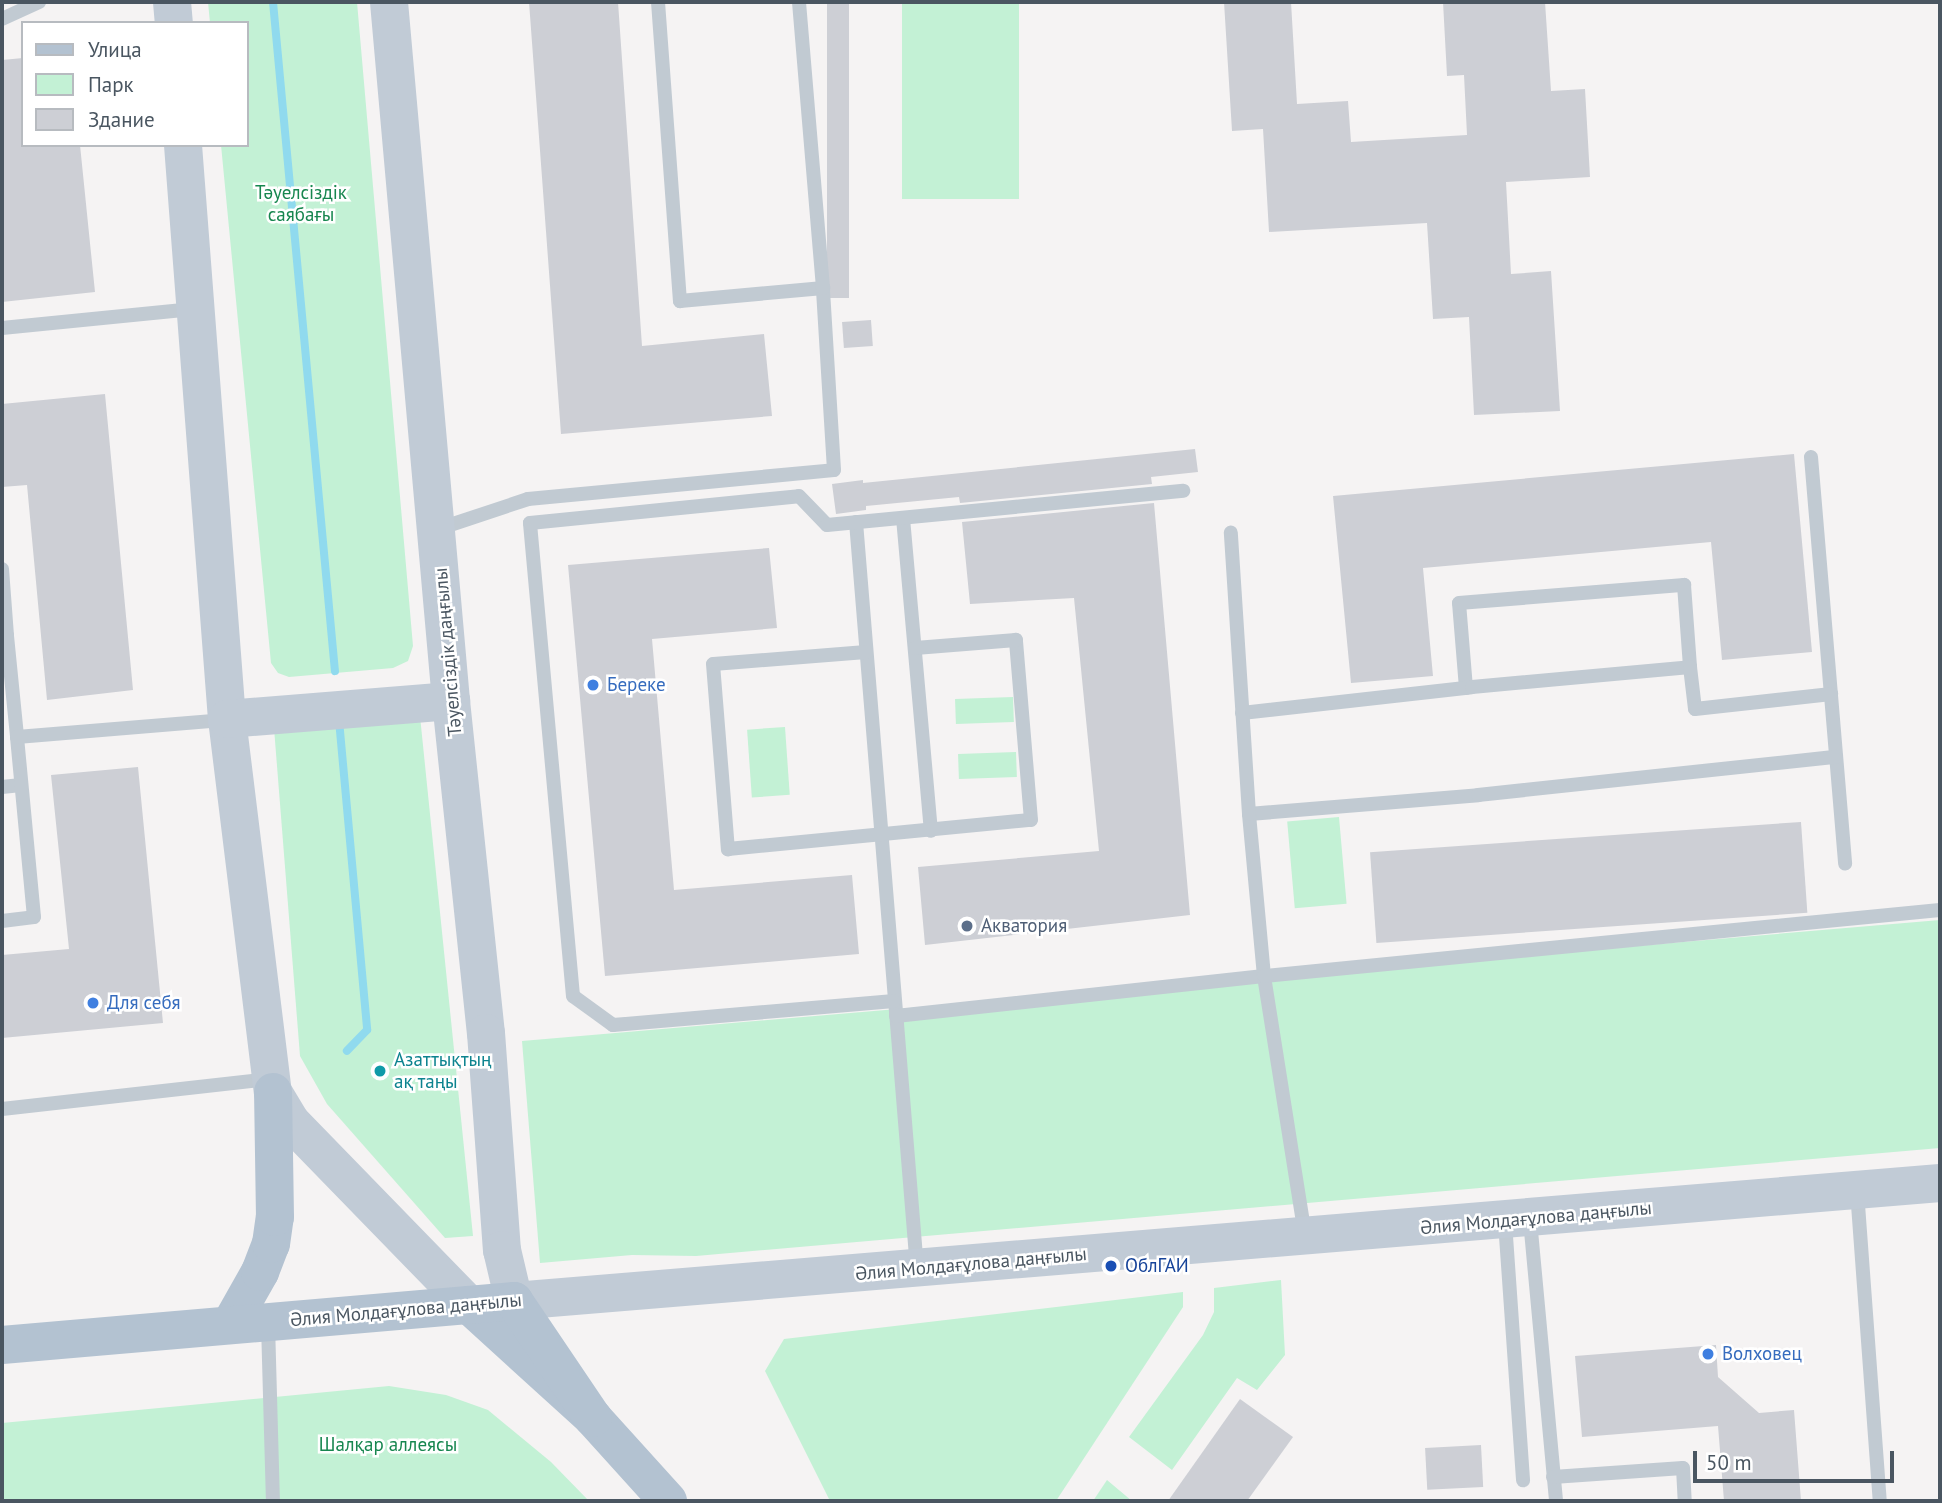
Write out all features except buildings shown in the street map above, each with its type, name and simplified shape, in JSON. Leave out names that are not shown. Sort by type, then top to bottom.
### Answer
[{"type":"main road","points":[[230,1325],[260,1272],[271,1244],[275,1217],[272,1085]]},
{"type":"main road","name":"Әлия Молдағұлова даңғылы","points":[[2,1345],[514,1301]]},
{"type":"main road","points":[[514,1301],[593,1418]]},
{"type":"main road","points":[[469,1305],[593,1418],[668,1501]]},
{"type":"street","points":[[172,2],[173,21]]},
{"type":"street","name":"Тәуелсіздік даңғылы","points":[[389,2],[438,529],[451,701],[485,1033],[502,1250],[514,1301]]},
{"type":"street","points":[[183,147],[227,719],[272,1085],[291,1122],[469,1305]]},
{"type":"street","points":[[227,719],[451,701]]},
{"type":"street","name":"Әлия Молдағұлова даңғылы","points":[[514,1301],[1940,1183]]},
{"type":"lane","points":[[2,19],[39,2]]},
{"type":"lane","points":[[658,2],[680,301],[823,288]]},
{"type":"lane","points":[[438,529],[528,499],[834,470],[823,288],[799,2]]},
{"type":"lane","points":[[2,328],[195,309]]},
{"type":"lane","points":[[1811,457],[1845,864]]},
{"type":"lane","points":[[530,523],[799,496],[827,525],[1183,491]]},
{"type":"lane","points":[[528,499],[573,996],[613,1024],[895,1008],[1265,976],[1940,910]]},
{"type":"lane","points":[[903,518],[931,831]]},
{"type":"lane","points":[[856,522],[917,1269]]},
{"type":"lane","points":[[1231,533],[1249,814],[1265,976],[1306,1237]]},
{"type":"lane","points":[[2,569],[4,636],[17,737],[34,917],[2,921]]},
{"type":"lane","points":[[1466,688],[1459,603],[1684,585],[1695,709],[1831,694]]},
{"type":"lane","points":[[866,652],[713,663],[728,849],[1031,820],[1016,640],[915,648]]},
{"type":"lane","points":[[1242,713],[1690,667]]},
{"type":"lane","points":[[17,737],[227,719]]},
{"type":"lane","points":[[1249,814],[1478,795],[1836,757]]},
{"type":"lane","points":[[2,787],[21,785]]},
{"type":"lane","points":[[2,1109],[272,1085]]},
{"type":"lane","points":[[1857,1190],[1880,1501]]},
{"type":"lane","points":[[1518,1219],[1556,1501]]},
{"type":"lane","points":[[1518,1219],[1523,1480]]},
{"type":"lane","points":[[268,1322],[274,1501]]},
{"type":"lane","points":[[1553,1477],[1683,1468],[1685,1501]]},
{"type":"green space","name":"Тәуелсіздік саябағы","points":[[208,2],[357,2],[413,646],[408,661],[393,668],[289,677],[278,673],[271,663],[221,147],[248,147],[248,21],[210,21]]},
{"type":"green space","points":[[902,2],[1019,2],[1019,199],[902,199]]},
{"type":"green space","points":[[1013,697],[1014,722],[956,724],[955,699]]},
{"type":"green space","points":[[420,716],[473,1236],[445,1238],[327,1104],[300,1056],[274,728]]},
{"type":"green space","points":[[785,727],[790,795],[752,797],[747,730]]},
{"type":"green space","points":[[1016,752],[1017,777],[959,779],[958,754]]},
{"type":"green space","points":[[1339,817],[1347,904],[1295,908],[1287,822]]},
{"type":"green space","points":[[1940,920],[1940,1148],[696,1256],[632,1255],[540,1263],[522,1041]]},
{"type":"green space","points":[[1281,1280],[1285,1355],[1257,1390],[1237,1378],[1172,1470],[1129,1437],[1203,1335],[1214,1312],[1214,1288]]},
{"type":"green space","points":[[1183,1292],[1183,1307],[1056,1501],[830,1501],[765,1371],[784,1339]]},
{"type":"green space","name":"Шалқар аллеясы","points":[[389,1386],[446,1395],[488,1410],[551,1462],[589,1501],[2,1501],[2,1423]]},
{"type":"green space","points":[[1107,1480],[1132,1501],[1093,1501]]},
{"type":"waterway","points":[[273,2],[335,671]]},
{"type":"waterway","points":[[339,720],[367,1030],[347,1051]]},
{"type":"place","name":"Береке","points":[[593,685]]},
{"type":"place","name":"Акватория","points":[[967,926]]},
{"type":"place","name":"Для себя","points":[[93,1003]]},
{"type":"place","name":"Азаттықтың ақ таңы","points":[[380,1071]]},
{"type":"place","name":"ОблГАИ","points":[[1111,1266]]},
{"type":"place","name":"Волховец","points":[[1708,1354]]}]
